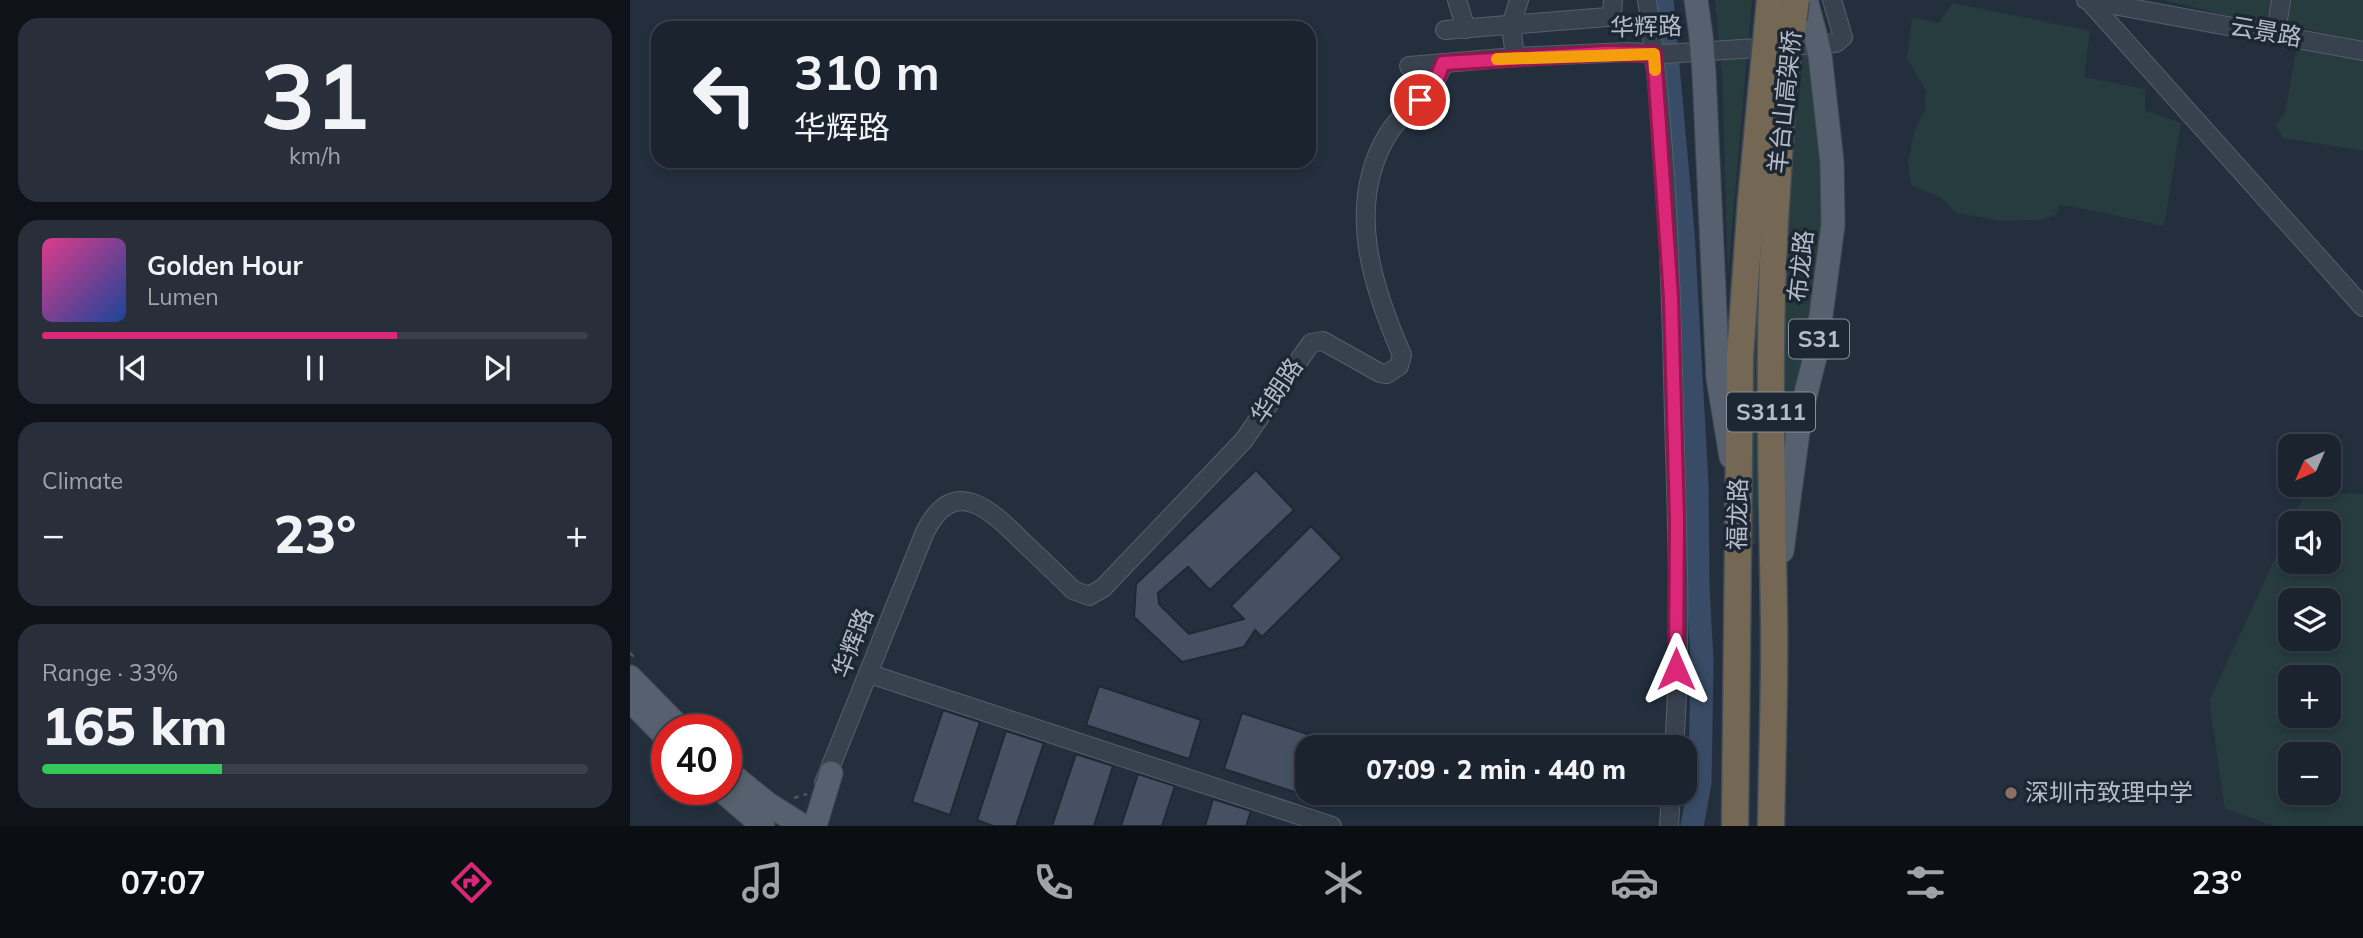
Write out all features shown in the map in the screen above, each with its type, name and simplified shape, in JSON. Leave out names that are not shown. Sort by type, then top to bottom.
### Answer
[{"type":"highway","name":"羊台山高架桥","points":[[1763,203],[1770,0]]},
{"type":"highway","name":"羊台山高架桥","points":[[1763,203],[1796,0]]},
{"type":"highway","name":"福龙路","points":[[1735,826],[1740,356],[1763,203]]},
{"type":"highway","name":"福龙路","points":[[1763,203],[1774,620],[1771,826]]},
{"type":"main road","points":[[1696,0],[1704,73],[1718,378],[1738,506]]},
{"type":"main road","name":"布龙路","points":[[1774,620],[1792,466],[1800,416],[1816,353],[1833,225],[1832,162],[1820,55],[1806,0]]},
{"type":"main road","points":[[630,677],[666,714]]},
{"type":"main road","points":[[631,703],[651,722]]},
{"type":"main road","points":[[1772,733],[1784,826]]},
{"type":"main road","name":"华辉路","points":[[803,825],[831,773]]},
{"type":"main road","points":[[742,781],[803,825]]},
{"type":"main road","name":"华辉路","points":[[803,825],[813,793]]},
{"type":"main road","points":[[739,805],[763,826]]},
{"type":"street","points":[[1457,0],[1466,29]]},
{"type":"street","points":[[1515,57],[1511,25],[1519,0]]},
{"type":"street","points":[[1445,30],[1607,17],[1612,15],[1613,0]]},
{"type":"street","points":[[1647,0],[1664,54],[1677,521],[1674,735]]},
{"type":"street","name":"华辉路","points":[[1409,66],[1515,57],[1664,54],[1839,42],[1842,35],[1832,0]]},
{"type":"street","points":[[2087,0],[2363,307]]},
{"type":"street","name":"云景路","points":[[2087,0],[2363,51]]},
{"type":"street","points":[[2160,0],[2172,15]]},
{"type":"street","points":[[2276,33],[2281,0]]},
{"type":"street","name":"华朗路","points":[[925,532],[943,507],[962,501],[983,505],[1073,590],[1089,597],[1103,588],[1244,439],[1311,343],[1323,341],[1380,373],[1395,370],[1402,355],[1378,299],[1365,237],[1370,182],[1388,134],[1401,115],[1429,91],[1443,63]]},
{"type":"street","name":"华辉路","points":[[813,793],[831,773],[925,532]]},
{"type":"street","points":[[870,674],[1332,826]]},
{"type":"street","points":[[1669,826],[1670,805]]},
{"type":"path","points":[[792,798],[813,793]]},
{"type":"green space","points":[[1715,0],[1752,0],[1728,274],[1722,72]]},
{"type":"green space","points":[[2163,0],[2272,0],[2269,15],[2258,23]]},
{"type":"green space","points":[[2284,0],[2363,0],[2363,41],[2286,25]]},
{"type":"green space","points":[[1953,3],[2090,31],[2084,77],[2145,89],[2145,111],[2181,123],[2164,226],[2060,204],[2056,215],[2040,220],[2003,221],[1957,213],[1940,197],[1911,185],[1908,160],[1915,130],[1925,110],[1926,91],[1907,58],[1912,18],[1939,23]]},
{"type":"green space","points":[[1806,31],[1824,162],[1824,238],[1785,474],[1780,429],[1787,205]]},
{"type":"green space","points":[[2297,45],[2363,59],[2363,151],[2283,138],[2276,125],[2285,113]]},
{"type":"green space","points":[[1764,203],[1756,544],[1752,544],[1750,323]]},
{"type":"green space","points":[[2342,493],[2363,494],[2363,826],[2274,826],[2225,809],[2209,701],[2278,552],[2278,574],[2341,574],[2341,511],[2297,511],[2303,497],[2342,497]]},
{"type":"building","points":[[1256,470],[1294,510],[1210,590],[1188,567],[1158,593],[1159,604],[1189,634],[1244,619],[1231,606],[1311,526],[1342,558],[1262,637],[1255,630],[1244,647],[1182,662],[1134,617],[1136,584]]},
{"type":"building","points":[[1099,686],[1201,720],[1189,759],[1086,725]]},
{"type":"building","points":[[943,710],[980,722],[950,815],[912,802]]},
{"type":"building","points":[[1242,713],[1310,735],[1295,735],[1295,792],[1224,769]]},
{"type":"building","points":[[1006,731],[1044,743],[1016,826],[993,826],[977,820]]},
{"type":"building","points":[[1076,754],[1113,766],[1094,826],[1052,826]]},
{"type":"building","points":[[1138,774],[1175,786],[1162,826],[1121,826]]},
{"type":"building","points":[[1213,799],[1251,811],[1246,826],[1205,826]]},
{"type":"waterway","points":[[1662,0],[1683,232],[1697,484],[1702,660],[1700,783],[1692,826]]},
{"type":"slow traffic","points":[[1497,59],[1628,52],[1654,54],[1655,70]]},
{"type":"place","name":"深圳市致理中学","points":[[2011,793]]},
{"type":"route","points":[[1420,100],[1436,81],[1443,63],[1628,52],[1654,54],[1671,298],[1677,521],[1676,669]]}]
